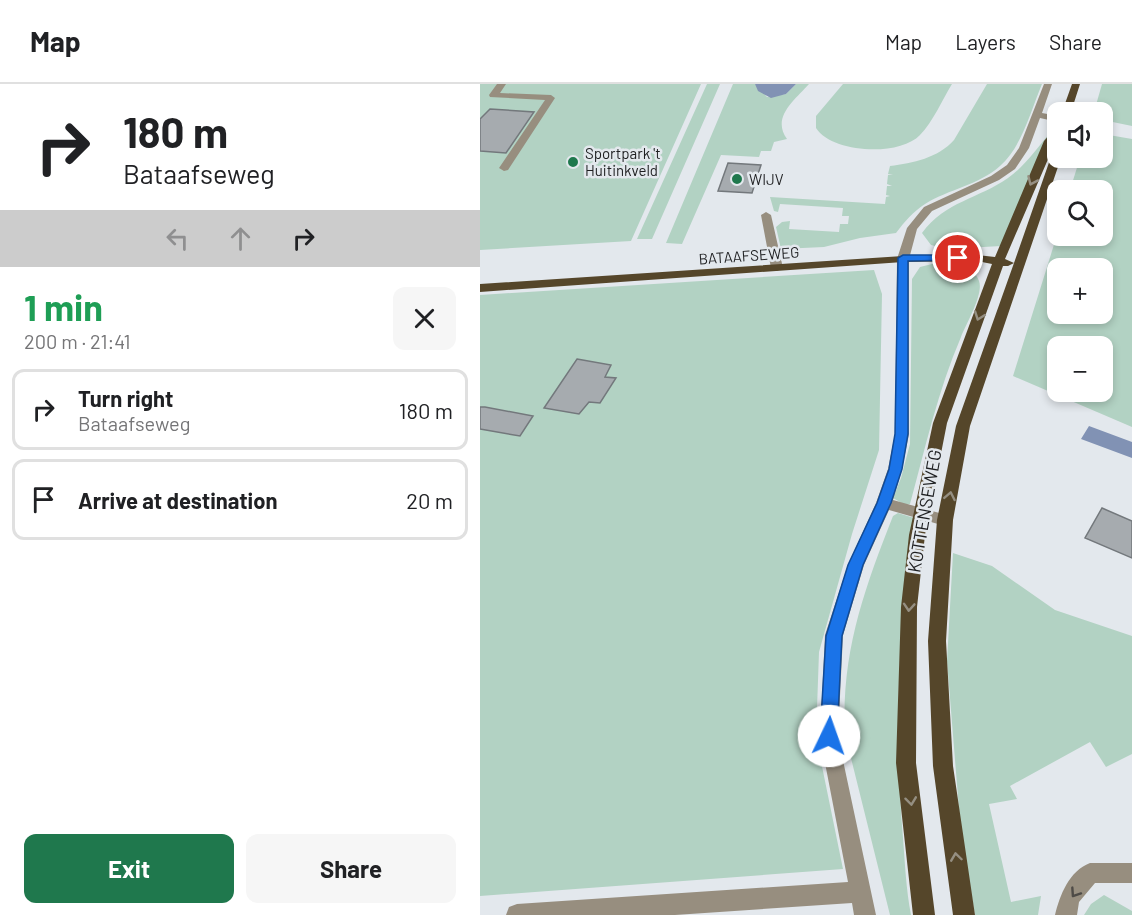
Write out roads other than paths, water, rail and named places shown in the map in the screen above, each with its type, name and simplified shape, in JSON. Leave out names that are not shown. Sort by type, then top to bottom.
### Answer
[{"type":"main road","points":[[1070,102],[1076,84]]},
{"type":"main road","name":"KOTTENSEWEG","points":[[924,915],[906,763],[909,607],[922,514],[940,423],[999,261],[1047,146]]},
{"type":"main road","name":"KOTTENSEWEG","points":[[964,915],[943,766],[937,641],[945,520],[963,426],[1052,168]]},
{"type":"main road","name":"BATAAFSEWEG","points":[[480,288],[903,258],[976,258],[1019,265]]},
{"type":"street","points":[[502,84],[493,95],[551,98],[504,168]]},
{"type":"street","name":"KOTTENSEWEG","points":[[865,915],[829,736],[834,636],[855,565],[884,503],[895,469],[902,434],[903,258],[912,228],[928,209],[995,178],[1011,167],[1024,148],[1048,84]]},
{"type":"street","points":[[1036,115],[1047,117]]},
{"type":"street","points":[[766,215],[777,268]]},
{"type":"street","points":[[884,503],[945,520]]},
{"type":"street","points":[[1066,915],[1070,897],[1090,873],[1132,873]]},
{"type":"street","points":[[517,915],[860,892]]},
{"type":"water","points":[[755,84],[796,84],[786,94],[771,98],[758,91]]},
{"type":"water","points":[[1089,426],[1132,442],[1132,458],[1081,439]]},
{"type":"place","name":"Sportpark 't Huitinkveld","points":[[573,162]]},
{"type":"place","name":"WIJV","points":[[737,179]]}]
